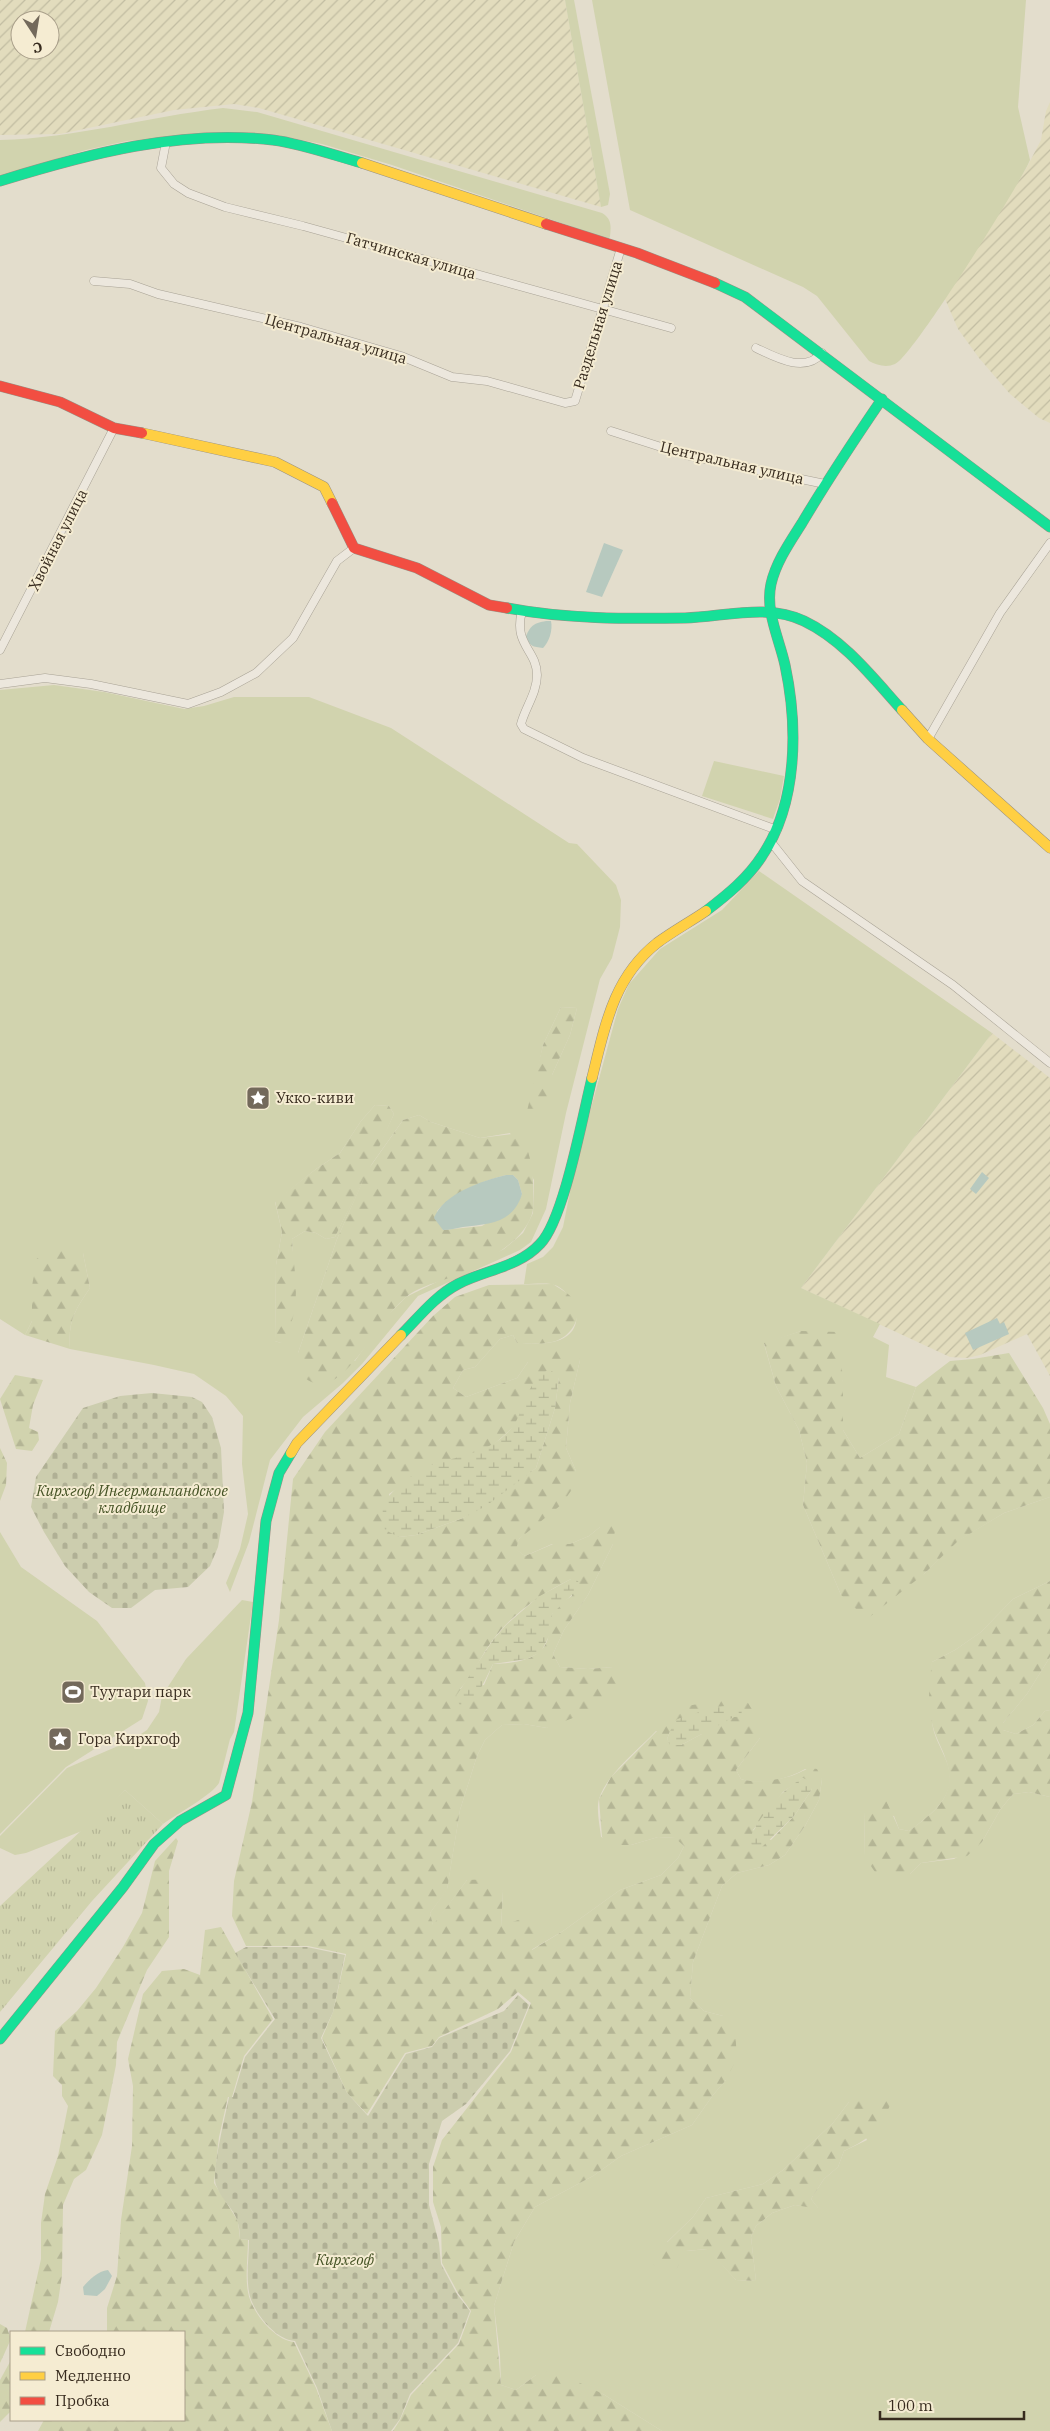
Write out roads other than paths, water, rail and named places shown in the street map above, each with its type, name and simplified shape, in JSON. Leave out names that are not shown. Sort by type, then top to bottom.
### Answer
[{"type":"street","points":[[0,180],[90,156],[166,142],[242,139],[273,140],[303,146],[433,185],[621,248],[725,286],[745,297],[822,353],[1050,527]]},
{"type":"street","name":"Гатчинская улица","points":[[166,142],[161,168],[174,184],[204,201],[303,226],[600,310],[671,328]]},
{"type":"street","name":"Раздельная улица","points":[[575,401],[600,310],[621,248]]},
{"type":"street","name":"Центральная улица","points":[[94,281],[130,284],[158,294],[301,327],[401,356],[452,377],[487,381],[565,403],[575,401]]},
{"type":"street","points":[[756,348],[793,363],[818,358],[822,353]]},
{"type":"street","points":[[0,386],[60,402],[114,428],[190,442],[275,462],[324,487],[354,548],[417,568],[489,605],[522,611],[603,617],[685,618],[772,612],[803,620],[829,635],[867,671],[928,739],[1026,829],[1050,848]]},
{"type":"street","points":[[0,2039],[122,1887],[154,1844],[182,1819],[226,1795],[248,1713],[266,1521],[278,1473],[287,1458],[297,1443],[436,1299],[459,1283],[516,1262],[530,1254],[550,1232],[560,1204],[610,1008],[616,994],[628,974],[647,952],[735,888],[752,871],[771,842],[786,804],[790,773],[790,723],[788,678],[772,612],[770,591],[779,562],[825,484],[882,399]]},
{"type":"street","name":"Хвойная улица","points":[[0,650],[114,428]]},
{"type":"street","name":"Центральная улица","points":[[611,431],[686,455],[825,484]]},
{"type":"street","points":[[928,739],[1000,613],[1050,544]]},
{"type":"street","points":[[0,684],[45,678],[90,684],[188,704],[199,702],[256,673],[293,638],[337,561],[354,548]]},
{"type":"street","points":[[522,611],[519,624],[520,637],[537,673],[536,685],[520,724],[524,729],[537,738],[583,758],[777,830]]},
{"type":"street","points":[[771,842],[802,881],[953,985],[1050,1063]]},
{"type":"place","name":"Укко-киви","points":[[258,1098]]},
{"type":"place","name":"Туутари парк","points":[[73,1692]]},
{"type":"place","name":"Гора Кирхгоф","points":[[60,1739]]},
{"type":"park label","name":"Кирхгоф Ингерманландское кладбище","points":[[132,1500]]},
{"type":"park label","name":"Кирхгоф","points":[[345,2260]]}]
